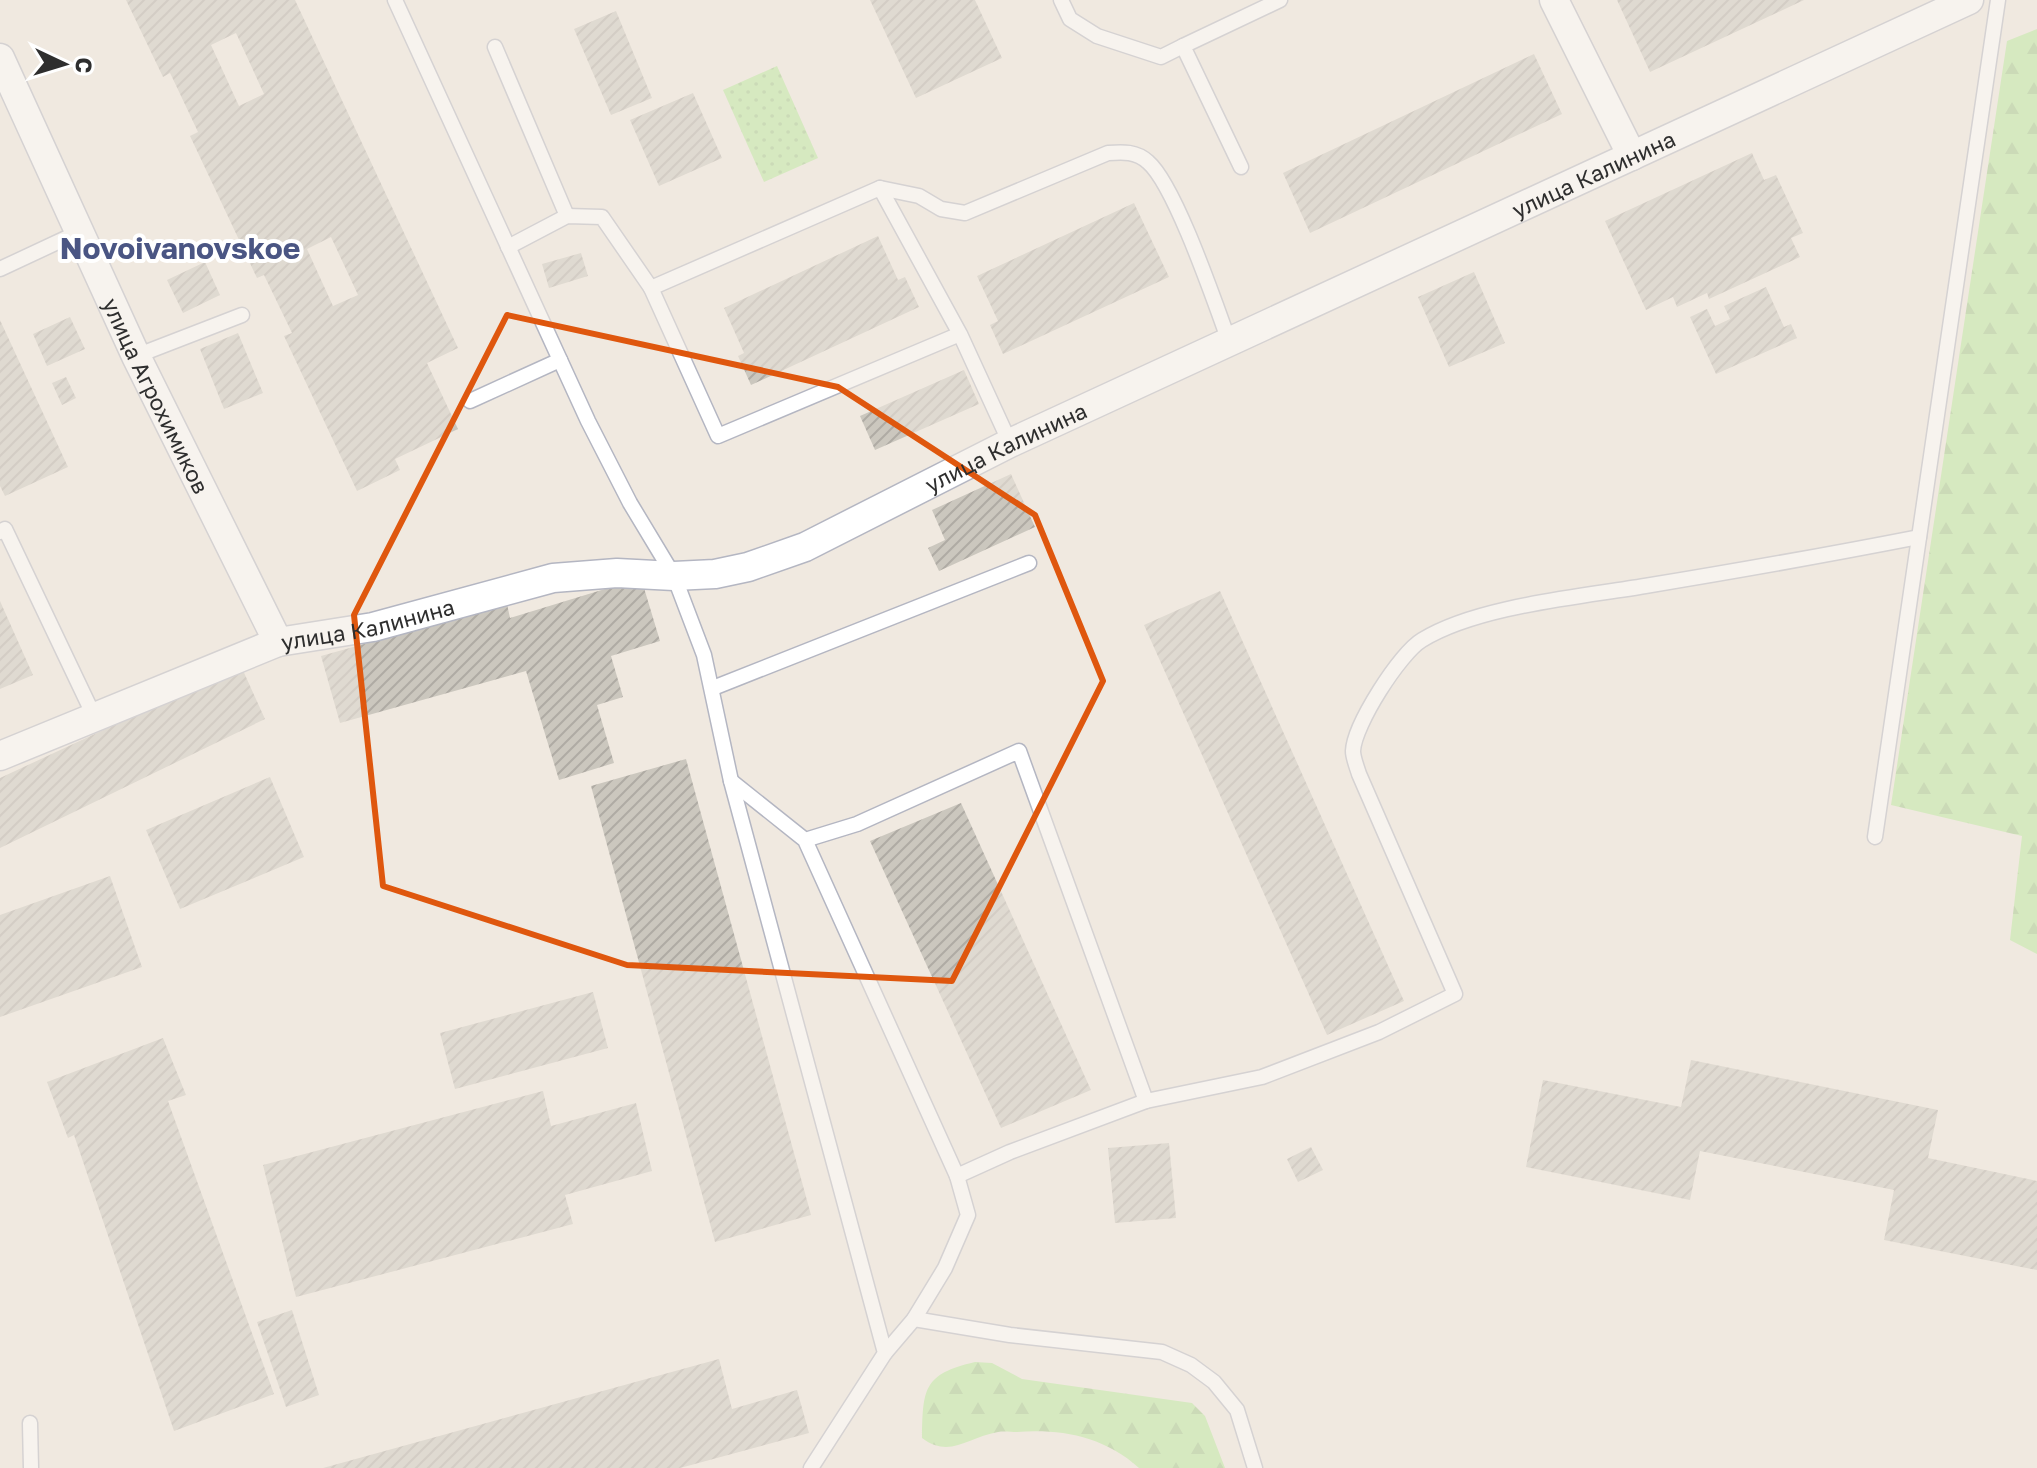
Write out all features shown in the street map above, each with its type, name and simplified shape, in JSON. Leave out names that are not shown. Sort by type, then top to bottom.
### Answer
[{"type":"street","points":[[1554,0],[1632,156]]},
{"type":"street","name":"улица Калинина","points":[[0,756],[278,642],[373,627],[553,578],[617,573],[674,576],[715,574],[748,567],[805,547],[1010,443],[1959,2]]},
{"type":"street","name":"улица Агрохимиков","points":[[0,58],[136,356],[278,642]]},
{"type":"lane","points":[[395,0],[588,421],[630,503],[674,576],[704,655],[731,781],[885,1353]]},
{"type":"lane","points":[[1061,0],[1070,19],[1097,36],[1161,57],[1280,0]]},
{"type":"lane","points":[[1875,837],[1998,0]]},
{"type":"lane","points":[[1183,46],[1241,167]]},
{"type":"lane","points":[[495,47],[567,216]]},
{"type":"lane","points":[[651,288],[880,188],[919,196],[941,209],[965,213],[1108,153],[1129,151],[1149,162],[1168,191],[1229,341]]},
{"type":"lane","points":[[880,188],[960,334],[1010,443]]},
{"type":"lane","points":[[508,247],[567,216],[602,217],[651,288],[718,436],[960,334]]},
{"type":"lane","points":[[0,269],[79,232]]},
{"type":"lane","points":[[136,356],[242,315]]},
{"type":"lane","points":[[470,401],[560,360]]},
{"type":"lane","points":[[0,532],[5,529],[94,716]]},
{"type":"lane","points":[[957,1176],[1010,1152],[1146,1101],[1262,1077],[1379,1032],[1455,994],[1359,774],[1353,752],[1361,721],[1406,654],[1420,640],[1454,625],[1527,605],[1781,564],[1919,537]]},
{"type":"lane","points":[[713,688],[1029,563]]},
{"type":"lane","points":[[805,840],[857,824],[1019,751],[1146,1101]]},
{"type":"lane","points":[[731,781],[805,840],[957,1176],[968,1215],[945,1268],[914,1319],[885,1353],[811,1468]]},
{"type":"lane","points":[[914,1319],[1010,1335],[1162,1352],[1191,1365],[1214,1382],[1237,1410],[1255,1468]]},
{"type":"lane","points":[[30,1423],[31,1468]]},
{"type":"highlighted area","points":[[507,315],[838,387],[1035,515],[1103,681],[952,981],[627,965],[383,886],[354,615]]},
{"type":"green space","points":[[2037,29],[2037,954],[2010,940],[2022,836],[1891,805],[2007,41]]},
{"type":"green space","points":[[777,66],[818,158],[764,182],[723,90]]},
{"type":"green space","points":[[975,1362],[992,1363],[1022,1379],[1192,1403],[1205,1416],[1225,1468],[1139,1468],[1111,1448],[1081,1437],[1050,1432],[998,1432],[950,1447],[941,1447],[922,1438],[923,1407],[929,1386],[945,1372]]},
{"type":"building","points":[[126,0],[295,0],[458,348],[427,363],[458,429],[395,459],[400,470],[357,491],[284,336],[292,333],[264,275],[257,278],[190,136],[198,132],[170,73],[163,77]],"holes":[[[236,33],[264,94],[239,106],[211,45]],[[331,237],[358,295],[333,306],[307,249]]]},
{"type":"building","points":[[870,0],[975,0],[1002,58],[916,98]]},
{"type":"building","points":[[1617,0],[1804,0],[1650,72]]},
{"type":"building","points":[[616,11],[652,98],[611,115],[574,29]]},
{"type":"building","points":[[1534,54],[1562,114],[1310,233],[1283,173]]},
{"type":"building","points":[[693,93],[722,158],[659,186],[630,120]]},
{"type":"building","points":[[1752,153],[1764,180],[1776,175],[1803,233],[1791,238],[1800,257],[1709,299],[1707,293],[1677,307],[1673,297],[1646,310],[1605,221]]},
{"type":"building","points":[[1134,203],[1169,277],[1003,354],[990,325],[998,321],[977,276]]},
{"type":"building","points":[[878,236],[898,280],[905,277],[919,307],[751,385],[738,356],[744,353],[724,308]]},
{"type":"building","points":[[581,253],[588,276],[549,288],[542,264]]},
{"type":"building","points":[[205,262],[220,295],[183,313],[167,280]]},
{"type":"building","points":[[1474,272],[1505,343],[1449,367],[1418,297]]},
{"type":"building","points":[[1766,287],[1784,327],[1791,324],[1797,338],[1716,374],[1690,317],[1707,309],[1715,326],[1730,319],[1724,306]]},
{"type":"building","points":[[70,317],[85,349],[47,366],[33,334]]},
{"type":"building","points":[[0,320],[68,467],[5,496],[0,486]]},
{"type":"building","points":[[238,333],[263,393],[224,409],[200,349]]},
{"type":"building","points":[[964,370],[979,404],[875,450],[860,416]]},
{"type":"building","points":[[66,377],[76,398],[62,405],[52,383]]},
{"type":"building","points":[[1011,474],[1035,527],[939,571],[928,548],[945,540],[932,510]]},
{"type":"building","points":[[641,578],[660,641],[611,656],[623,697],[597,705],[614,763],[559,780],[526,671],[340,723],[321,656],[507,604],[510,618]]},
{"type":"building","points":[[1220,591],[1404,1001],[1327,1035],[1144,625]]},
{"type":"building","points":[[0,601],[33,675],[0,689]]},
{"type":"building","points":[[241,666],[265,719],[0,848],[0,778]]},
{"type":"building","points":[[686,759],[811,1215],[715,1242],[591,786]]},
{"type":"building","points":[[270,777],[304,857],[180,909],[146,830]]},
{"type":"building","points":[[961,803],[1091,1090],[1001,1128],[870,841]]},
{"type":"building","points":[[110,876],[142,967],[0,1017],[0,915]]},
{"type":"building","points":[[593,992],[608,1048],[455,1089],[440,1033]]},
{"type":"building","points":[[163,1038],[186,1095],[168,1101],[274,1394],[174,1431],[74,1135],[68,1138],[47,1082]]},
{"type":"building","points":[[1691,1060],[1938,1110],[1928,1158],[2037,1181],[2037,1270],[1884,1240],[1894,1190],[1700,1151],[1690,1200],[1526,1167],[1543,1080],[1681,1107]]},
{"type":"building","points":[[543,1091],[551,1126],[636,1103],[652,1171],[565,1195],[573,1224],[296,1297],[263,1165]]},
{"type":"building","points":[[1169,1143],[1176,1218],[1115,1223],[1108,1148]]},
{"type":"building","points":[[1311,1147],[1323,1170],[1298,1182],[1287,1159]]},
{"type":"building","points":[[292,1310],[319,1395],[286,1407],[257,1322]]},
{"type":"building","points":[[719,1359],[732,1409],[797,1390],[809,1433],[680,1468],[323,1468]]},
{"type":"district","name":"Novoivanovskoe","points":[[180,248]]}]
